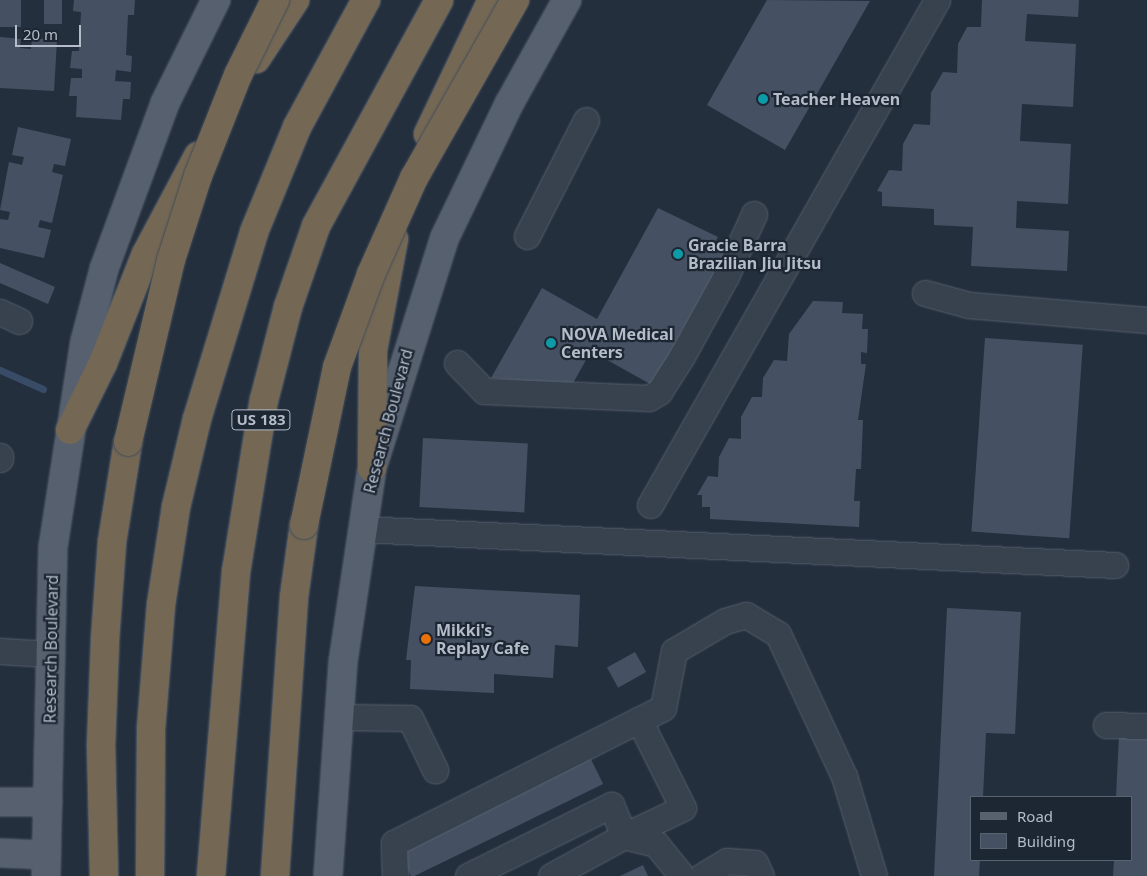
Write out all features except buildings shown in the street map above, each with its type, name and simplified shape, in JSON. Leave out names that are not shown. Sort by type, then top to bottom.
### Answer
[{"type":"highway","points":[[104,876],[100,746],[105,640],[112,542],[128,442],[168,269],[198,176],[238,75],[275,0]]},
{"type":"highway","points":[[70,430],[180,187],[295,0]]},
{"type":"highway","points":[[150,876],[151,729],[161,605],[176,507],[197,419],[254,232],[297,128],[366,0]]},
{"type":"highway","name":"US 183","points":[[211,876],[236,572],[264,400],[286,316],[316,226],[439,0]]},
{"type":"highway","points":[[372,468],[373,350],[396,227],[436,114],[492,0]]},
{"type":"highway","points":[[276,876],[294,596],[304,525],[337,367],[370,274],[414,178],[515,0]]},
{"type":"main road","name":"Research Boulevard","points":[[46,866],[53,547],[70,430],[104,269],[165,103],[216,0]]},
{"type":"main road","name":"Research Boulevard","points":[[328,876],[339,717],[361,529],[372,468],[445,237],[509,104],[568,0]]},
{"type":"main road","points":[[0,802],[48,802]]},
{"type":"main road","points":[[0,853],[46,866]]},
{"type":"lane","points":[[650,505],[937,0]]},
{"type":"lane","points":[[527,236],[586,120]]},
{"type":"lane","points":[[457,363],[484,391],[649,398],[659,392],[682,356],[726,276],[754,214]]},
{"type":"lane","points":[[925,293],[969,304],[1147,320]]},
{"type":"lane","points":[[361,529],[1115,565]]},
{"type":"lane","points":[[395,876],[394,843],[663,708],[674,651],[725,621],[746,615],[778,634],[844,776],[874,876]]},
{"type":"lane","points":[[0,650],[50,654]]},
{"type":"lane","points":[[339,717],[410,718],[436,770]]},
{"type":"lane","points":[[551,876],[624,836],[683,808],[639,720]]},
{"type":"lane","points":[[1106,725],[1147,726]]},
{"type":"lane","points":[[468,876],[612,805],[624,836]]},
{"type":"lane","points":[[624,836],[656,844],[682,876]]},
{"type":"lane","points":[[702,876],[726,861],[755,863],[761,876]]},
{"type":"waterway","points":[[0,370],[43,389]]},
{"type":"place","name":"Teacher Heaven","points":[[763,99]]},
{"type":"place","name":"Gracie Barra Brazilian Jiu Jitsu","points":[[678,254]]},
{"type":"place","name":"NOVA Medical Centers","points":[[551,343]]},
{"type":"place","name":"Mikki's Replay Cafe","points":[[426,639]]}]
